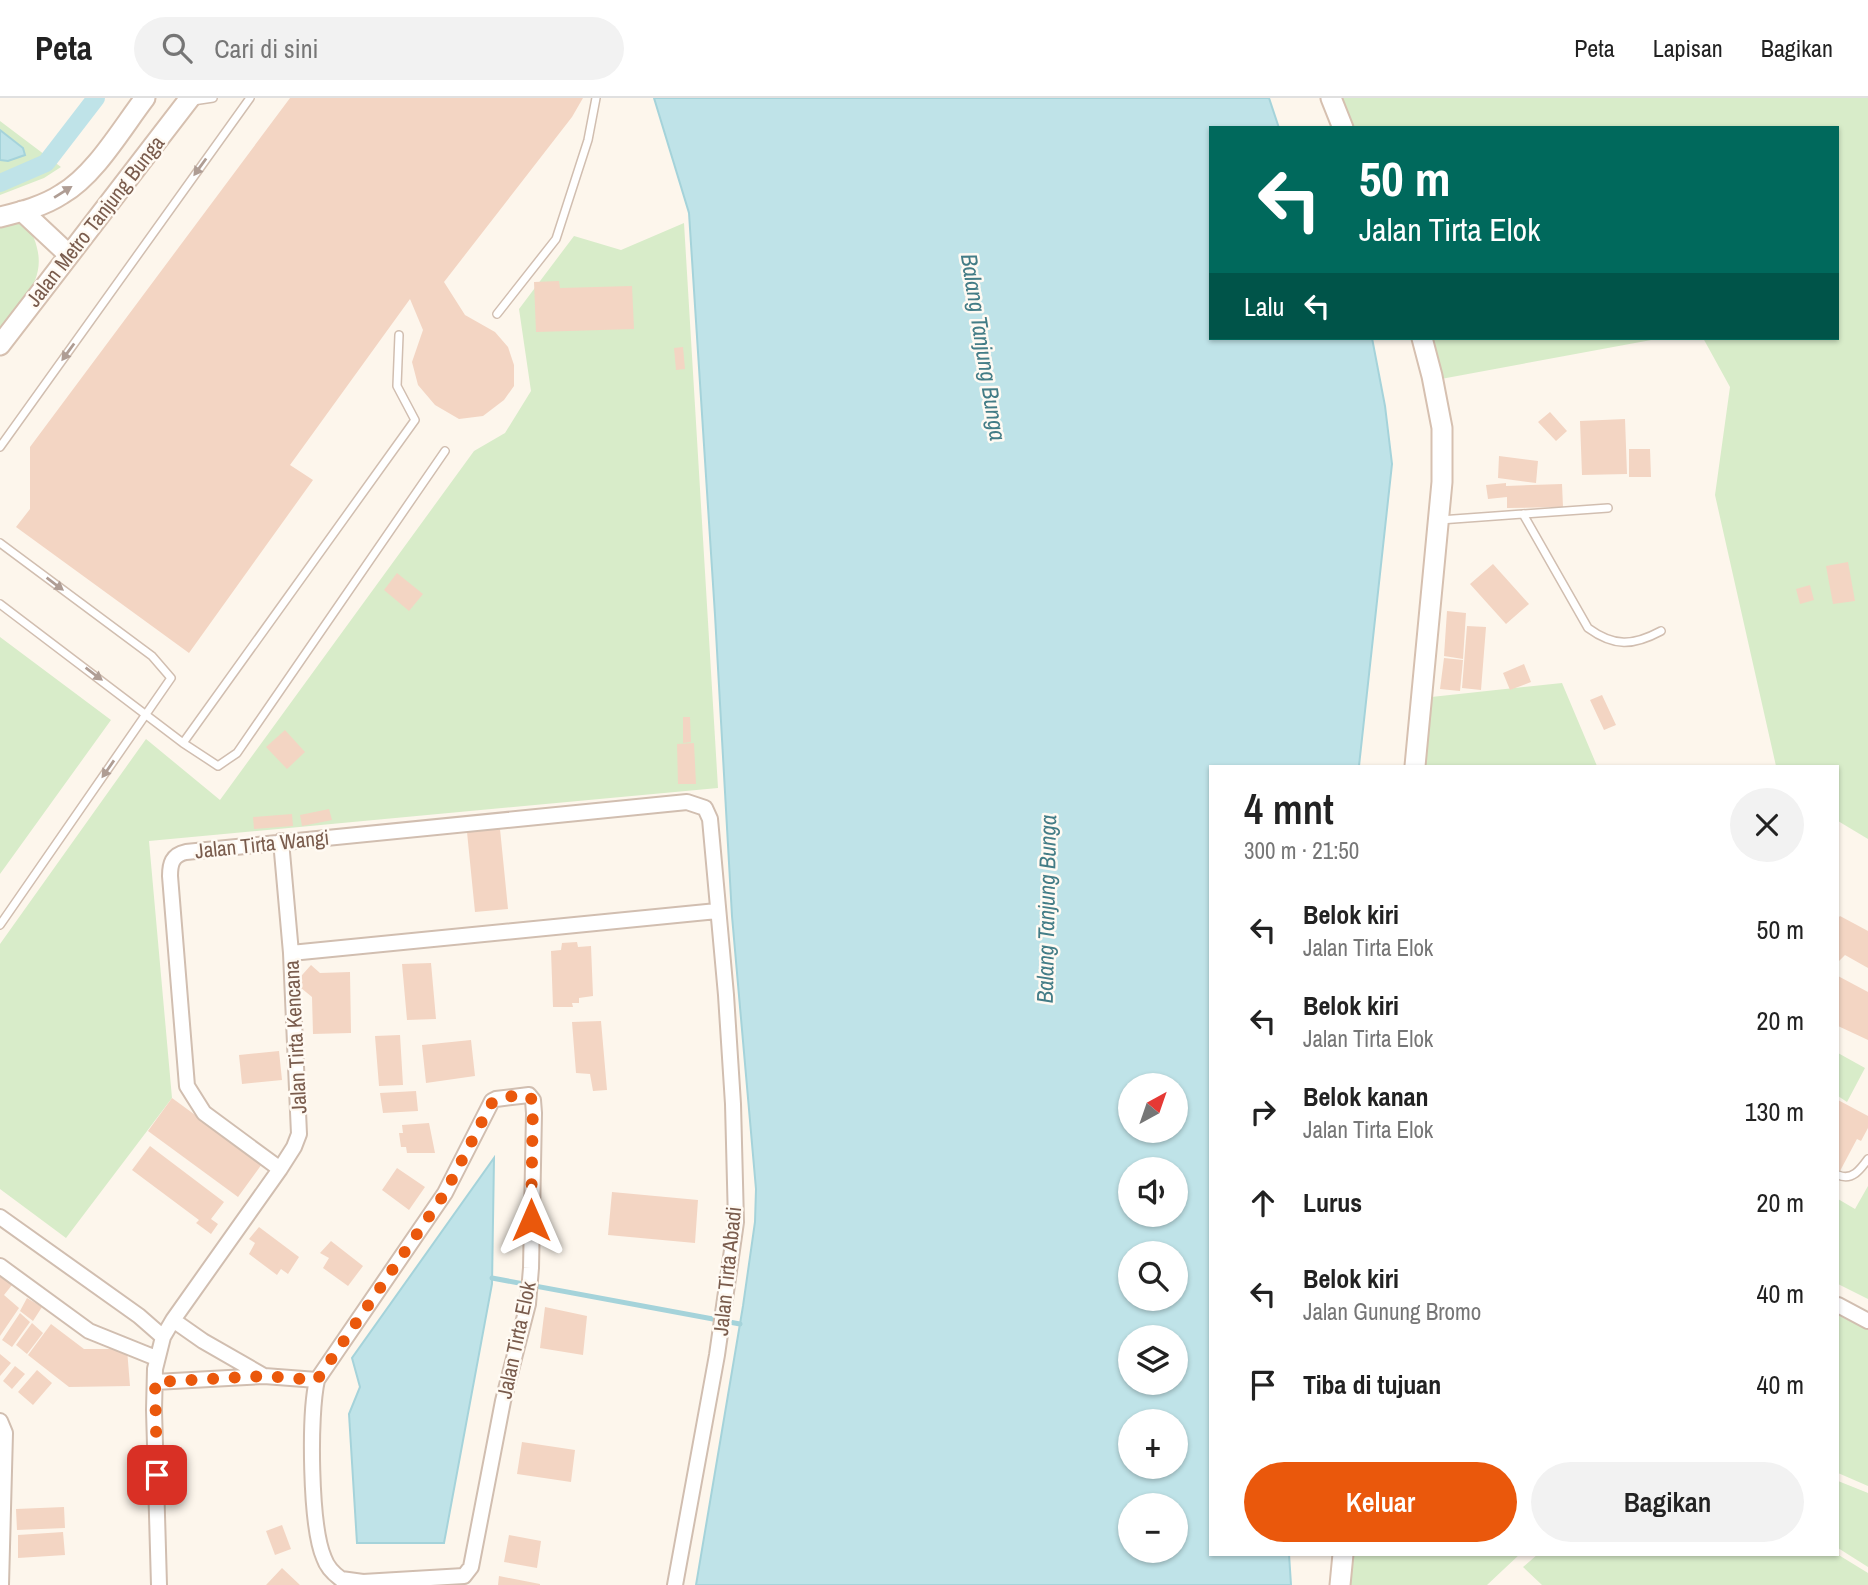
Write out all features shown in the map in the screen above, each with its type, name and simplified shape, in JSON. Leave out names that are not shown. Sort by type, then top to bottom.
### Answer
[{"type":"main road","name":"Jalan Metro Tanjung Bunga","points":[[0,217],[62,194],[76,184],[106,151],[145,98]]},
{"type":"main road","points":[[1331,98],[1342,126]]},
{"type":"main road","name":"Jalan Metro Tanjung Bunga","points":[[0,345],[189,100]]},
{"type":"main road","points":[[22,211],[68,254]]},
{"type":"main road","points":[[1415,765],[1442,482],[1442,428],[1423,340]]},
{"type":"main road","points":[[1340,1585],[1343,1556]]},
{"type":"street","name":"Jalan Tirta Wangi","points":[[280,1170],[204,1113],[187,1086],[171,862],[182,853],[281,841],[688,802],[705,808]]},
{"type":"street","name":"Jalan Tirta Abadi","points":[[675,1585],[725,1309],[736,1222],[726,995],[710,820],[705,808]]},
{"type":"street","name":"Jalan Tirta Kencana","points":[[159,1585],[156,1358],[163,1337],[173,1320],[280,1170],[294,1147],[300,1127],[292,953],[281,841]]},
{"type":"street","points":[[292,953],[717,911]]},
{"type":"street","name":"Jalan Tirta Elok","points":[[525,1094],[530,1096],[534,1103],[528,1304],[503,1401],[471,1567],[464,1576],[363,1583],[343,1580],[328,1566],[318,1535],[315,1501],[312,1404],[317,1380],[445,1193],[492,1101],[525,1094]]},
{"type":"street","points":[[0,1217],[139,1316],[163,1337]]},
{"type":"street","points":[[0,1266],[89,1331],[156,1358]]},
{"type":"street","points":[[1839,1306],[1868,1321]]},
{"type":"street","points":[[173,1320],[209,1345],[264,1376]]},
{"type":"street","points":[[155,1382],[264,1376],[317,1380]]},
{"type":"street","points":[[0,1421],[5,1433],[1,1585]]},
{"type":"lane","points":[[189,100],[213,98]]},
{"type":"lane","points":[[0,447],[250,98]]},
{"type":"lane","points":[[497,314],[556,239],[588,141],[596,98]]},
{"type":"lane","points":[[183,743],[415,420],[397,386],[399,335]]},
{"type":"lane","points":[[0,604],[147,713],[183,743],[218,766],[237,753],[444,451]]},
{"type":"lane","points":[[1439,520],[1608,508]]},
{"type":"lane","points":[[1523,514],[1588,628],[1602,638],[1628,643],[1661,631]]},
{"type":"lane","points":[[0,543],[152,656],[171,678],[0,925]]},
{"type":"lane","points":[[1839,1175],[1852,1176],[1868,1159]]},
{"type":"green space","points":[[1338,98],[1868,98],[1868,839],[1839,822],[1839,765],[1776,765],[1715,495],[1730,387],[1704,340],[1839,340],[1839,126],[1346,126]]},
{"type":"green space","points":[[0,121],[61,167],[44,178],[0,195]]},
{"type":"green space","points":[[14,221],[27,228],[34,239],[39,260],[38,272],[29,292],[0,330],[0,225]]},
{"type":"green space","points":[[684,223],[718,788],[149,841],[172,1098],[66,1238],[0,1189],[0,944],[146,739],[220,800],[474,451],[505,433],[531,391],[519,309],[574,236],[621,250]]},
{"type":"green space","points":[[1430,340],[1651,340],[1441,379]]},
{"type":"green space","points":[[0,637],[111,720],[0,874]]},
{"type":"green space","points":[[1562,683],[1597,765],[1415,765],[1422,698]]},
{"type":"green space","points":[[1839,1054],[1865,1068],[1847,1102],[1839,1097]]},
{"type":"green space","points":[[1868,1186],[1868,1299],[1839,1284],[1839,1200],[1855,1209]]},
{"type":"green space","points":[[1839,1316],[1868,1330],[1868,1486],[1839,1473]]},
{"type":"green space","points":[[1839,1481],[1868,1493],[1868,1567],[1839,1549]]},
{"type":"green space","points":[[1839,1555],[1868,1573],[1868,1585],[1542,1585],[1523,1567],[1536,1556]]},
{"type":"green space","points":[[1352,1556],[1518,1556],[1487,1585],[1349,1585]]},
{"type":"water","name":"Balang Tanjung Bunga","points":[[654,98],[1269,98],[1278,126],[1209,126],[1209,340],[1372,340],[1385,406],[1392,464],[1359,765],[1209,765],[1209,1556],[1289,1556],[1291,1585],[696,1585],[755,1222],[756,1189],[732,916],[689,213]]},
{"type":"water","points":[[0,130],[23,148],[25,155],[8,161],[0,160]]},
{"type":"water","points":[[494,1158],[492,1284],[444,1543],[357,1543],[349,1414],[360,1387],[352,1358]]},
{"type":"building","points":[[290,98],[583,98],[572,117],[444,282],[465,315],[495,332],[508,347],[514,365],[514,386],[504,400],[483,416],[459,419],[435,405],[418,385],[412,362],[423,330],[410,299],[290,465],[313,480],[189,653],[16,527],[30,509],[30,447]]},
{"type":"building","points":[[559,281],[560,288],[632,286],[634,329],[536,332],[534,282]]},
{"type":"building","points":[[683,347],[685,369],[676,370],[674,348]]},
{"type":"building","points":[[1550,412],[1567,431],[1556,441],[1538,422]]},
{"type":"building","points":[[1625,419],[1627,474],[1582,475],[1580,421]]},
{"type":"building","points":[[1629,449],[1650,449],[1651,477],[1629,477]]},
{"type":"building","points":[[1499,456],[1538,461],[1536,483],[1498,478]]},
{"type":"building","points":[[1506,483],[1506,486],[1562,484],[1563,507],[1507,508],[1507,497],[1488,499],[1486,485]]},
{"type":"building","points":[[1848,562],[1855,601],[1833,604],[1826,566]]},
{"type":"building","points":[[1493,564],[1529,604],[1506,624],[1470,584]]},
{"type":"building","points":[[397,573],[423,594],[409,611],[384,590]]},
{"type":"building","points":[[1810,585],[1814,600],[1800,604],[1796,589]]},
{"type":"building","points":[[1447,611],[1466,613],[1463,659],[1444,656]]},
{"type":"building","points":[[1467,626],[1486,627],[1481,690],[1462,688]]},
{"type":"building","points":[[1444,658],[1463,660],[1460,691],[1440,689]]},
{"type":"building","points":[[1524,664],[1531,682],[1510,690],[1503,673]]},
{"type":"building","points":[[1602,695],[1616,725],[1604,730],[1590,700]]},
{"type":"building","points":[[683,717],[690,717],[691,742],[683,743]]},
{"type":"building","points":[[285,730],[305,752],[287,769],[266,747]]},
{"type":"building","points":[[694,743],[696,784],[678,784],[677,744]]},
{"type":"building","points":[[329,809],[332,820],[302,826],[300,815]]},
{"type":"building","points":[[292,814],[293,826],[254,829],[253,817]]},
{"type":"building","points":[[500,829],[508,909],[475,912],[467,832]]},
{"type":"building","points":[[1839,917],[1868,931],[1868,968],[1845,955],[1839,961]]},
{"type":"building","points":[[577,942],[578,947],[591,946],[593,996],[579,998],[579,1003],[572,1003],[573,1007],[553,1007],[551,951],[561,950],[562,943]]},
{"type":"building","points":[[431,963],[436,1019],[407,1020],[402,964]]},
{"type":"building","points":[[311,965],[320,973],[350,972],[351,1033],[313,1034],[312,997],[295,983]]},
{"type":"building","points":[[1839,977],[1868,992],[1868,1040],[1839,1026]]},
{"type":"building","points":[[601,1021],[607,1090],[593,1091],[590,1074],[576,1073],[572,1022]]},
{"type":"building","points":[[400,1035],[403,1085],[379,1086],[375,1036]]},
{"type":"building","points":[[471,1040],[475,1076],[426,1083],[422,1045]]},
{"type":"building","points":[[279,1051],[282,1080],[242,1084],[239,1055]]},
{"type":"building","points":[[416,1091],[418,1111],[383,1113],[380,1093]]},
{"type":"building","points":[[172,1098],[262,1164],[238,1197],[148,1131]]},
{"type":"building","points":[[1839,1101],[1868,1116],[1868,1128],[1861,1141],[1857,1139],[1840,1171]]},
{"type":"building","points":[[429,1123],[435,1153],[407,1153],[406,1147],[401,1147],[399,1133],[403,1133],[402,1125]]},
{"type":"building","points":[[150,1146],[224,1202],[211,1219],[218,1224],[211,1234],[196,1223],[199,1220],[132,1170]]},
{"type":"building","points":[[397,1168],[425,1187],[409,1210],[382,1190]]},
{"type":"building","points":[[612,1192],[698,1200],[695,1243],[608,1235]]},
{"type":"building","points":[[259,1227],[299,1257],[288,1274],[281,1269],[277,1275],[249,1254],[255,1243],[249,1239]]},
{"type":"building","points":[[331,1241],[363,1266],[348,1286],[323,1268],[329,1258],[320,1253]]},
{"type":"building","points":[[0,1276],[12,1285],[4,1295],[19,1308],[0,1336]]},
{"type":"building","points":[[27,1298],[42,1307],[33,1321],[20,1311]]},
{"type":"building","points":[[545,1307],[587,1316],[583,1355],[540,1348]]},
{"type":"building","points":[[20,1313],[30,1322],[12,1347],[2,1340]]},
{"type":"building","points":[[32,1323],[43,1333],[27,1354],[16,1345]]},
{"type":"building","points":[[51,1324],[84,1349],[127,1349],[130,1386],[69,1387],[28,1355]]},
{"type":"building","points":[[0,1354],[11,1363],[0,1376]]},
{"type":"building","points":[[15,1366],[25,1374],[12,1389],[3,1381]]},
{"type":"building","points":[[37,1370],[52,1383],[33,1405],[18,1392]]},
{"type":"building","points":[[522,1442],[575,1450],[571,1482],[517,1474]]},
{"type":"building","points":[[64,1507],[65,1528],[17,1530],[16,1509]]},
{"type":"building","points":[[282,1525],[291,1549],[275,1555],[266,1531]]},
{"type":"building","points":[[63,1532],[65,1555],[18,1558],[18,1535]]},
{"type":"building","points":[[509,1535],[541,1541],[537,1568],[504,1562]]},
{"type":"building","points":[[282,1568],[300,1585],[266,1585]]},
{"type":"building","points":[[499,1576],[540,1584],[540,1585],[498,1585]]},
{"type":"waterway","points":[[0,183],[46,163],[96,98]]},
{"type":"waterway","points":[[492,1278],[740,1324]]},
{"type":"route","points":[[157,1475],[155,1382],[264,1376],[317,1380],[445,1193],[491,1104],[496,1099],[525,1094],[533,1100],[534,1113],[531,1220]]}]
